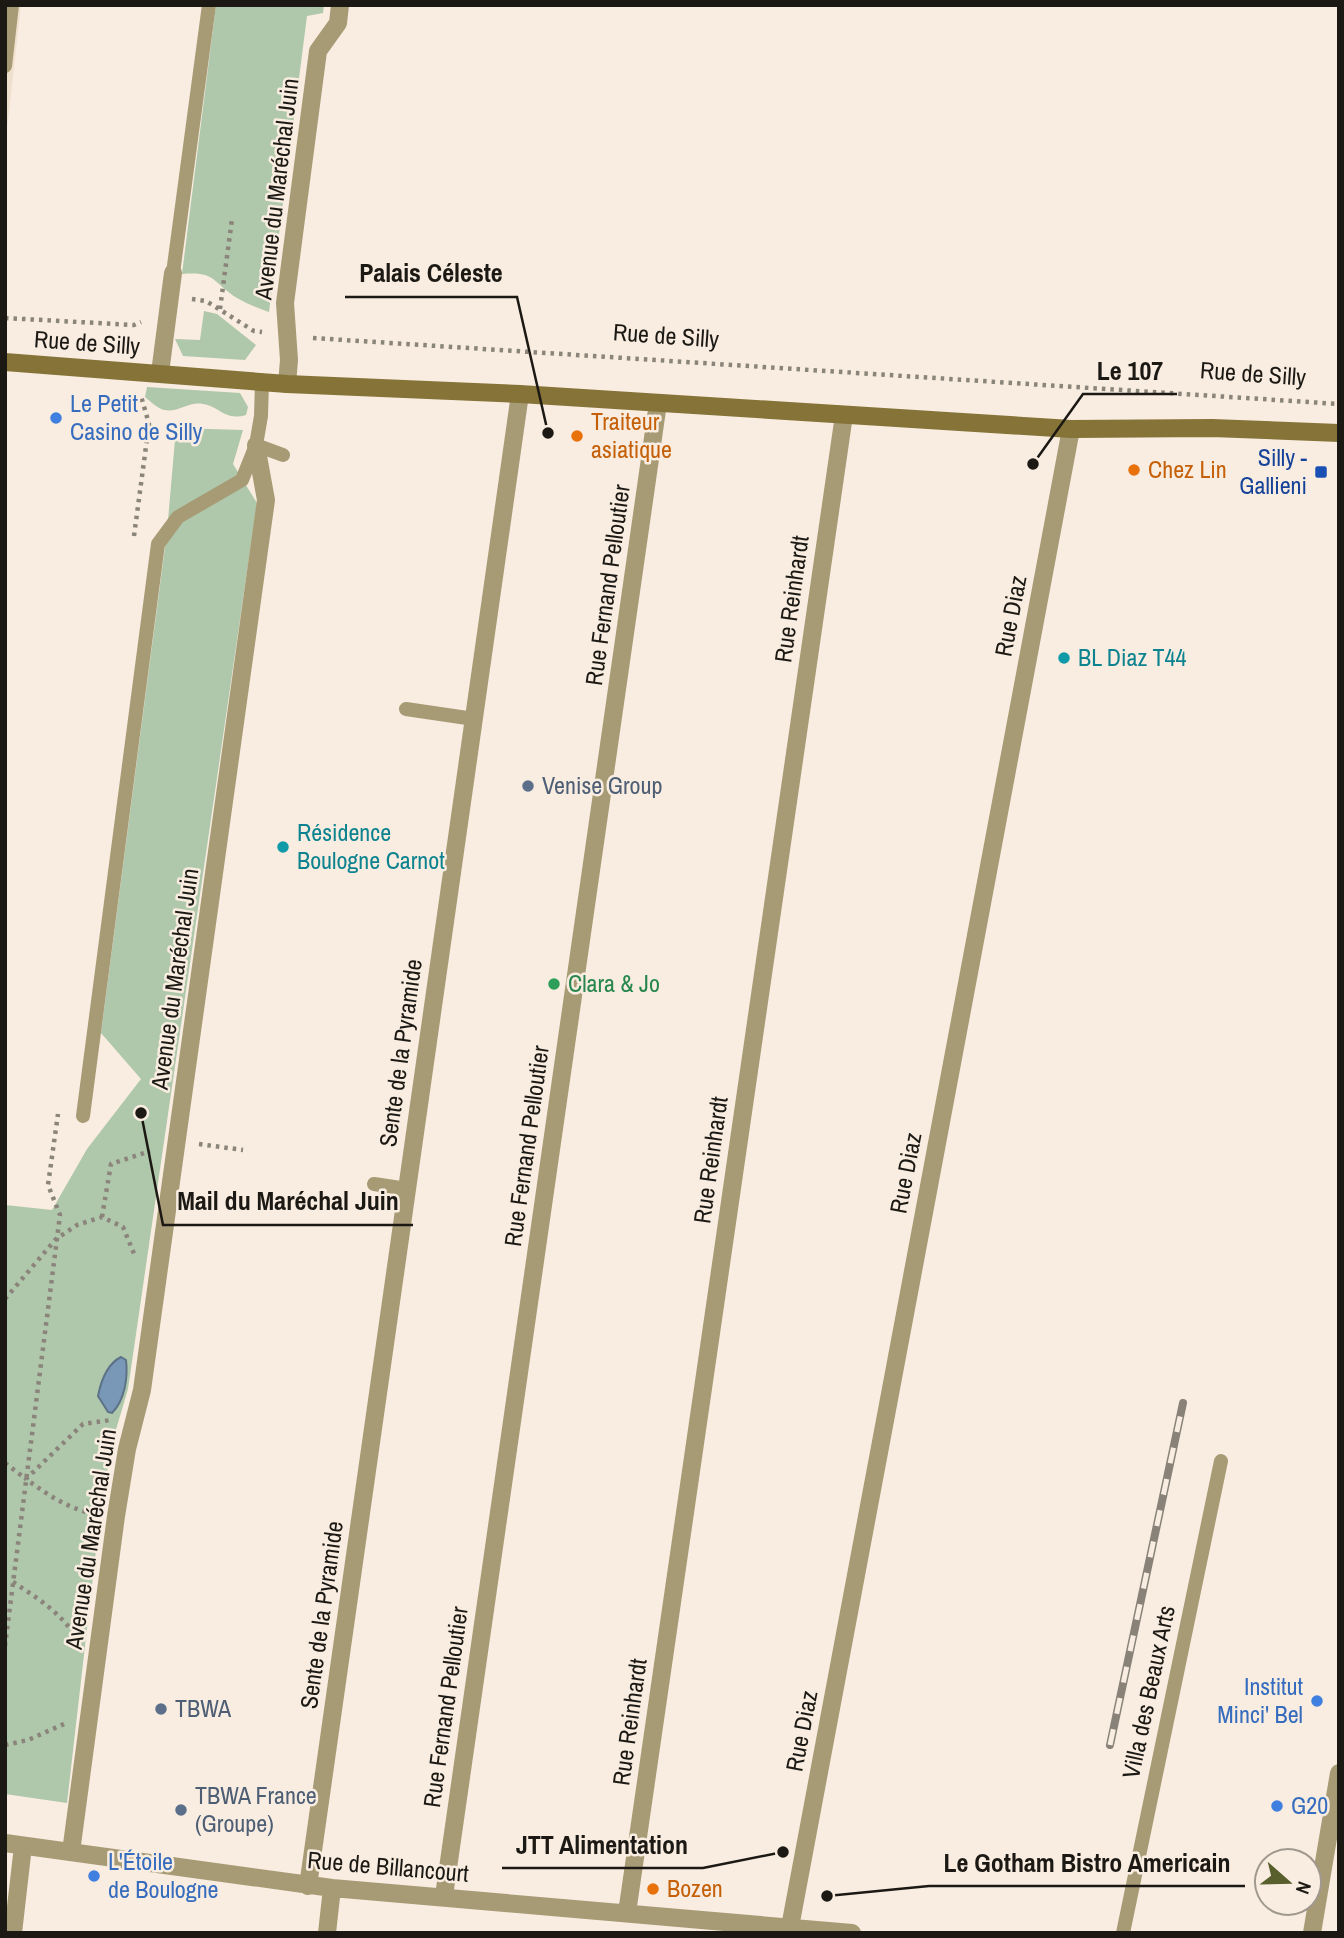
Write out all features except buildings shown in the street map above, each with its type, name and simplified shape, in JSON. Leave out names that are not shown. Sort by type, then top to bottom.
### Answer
[{"type":"main road","name":"Rue de Silly","points":[[5,362],[287,384],[520,394],[1071,429],[1212,428],[1339,433]]},
{"type":"street","name":"Avenue du Maréchal Juin","points":[[287,384],[289,360],[285,303],[318,51],[338,23],[340,5]]},
{"type":"street","points":[[160,373],[173,272]]},
{"type":"street","name":"Sente de la Pyramide","points":[[308,1886],[520,394]]},
{"type":"street","name":"Rue Fernand Pelloutier","points":[[444,1896],[658,403]]},
{"type":"street","name":"Rue Reinhardt","points":[[627,1913],[844,415]]},
{"type":"street","name":"Rue Diaz","points":[[790,1927],[1071,429]]},
{"type":"street","name":"Avenue du Maréchal Juin","points":[[71,1852],[116,1516],[127,1449],[142,1390],[266,500],[256,445]]},
{"type":"street","points":[[1312,1933],[1339,1773]]},
{"type":"street","points":[[13,1933],[14,1844]]},
{"type":"street","name":"Rue de Billancourt","points":[[14,1844],[308,1886],[852,1933]]},
{"type":"street","points":[[327,1933],[332,1888]]},
{"type":"lane","points":[[5,66],[12,5]]},
{"type":"lane","points":[[173,272],[209,5]]},
{"type":"lane","name":"Avenue du Maréchal Juin","points":[[83,1116],[158,544],[178,517],[242,480],[256,445],[261,416],[262,382]]},
{"type":"lane","points":[[256,445],[283,455]]},
{"type":"lane","points":[[406,709],[474,719]]},
{"type":"lane","points":[[374,1184],[407,1189]]},
{"type":"lane","name":"Villa des Beaux Arts","points":[[1123,1933],[1220,1461]]},
{"type":"path","points":[[220,309],[232,219]]},
{"type":"path","name":"Rue de Silly","points":[[5,318],[134,325],[167,311],[187,298],[206,301],[254,331],[287,336],[1339,404]]},
{"type":"path","points":[[102,1217],[111,1164],[177,1141],[243,1150]]},
{"type":"path","points":[[5,1646],[60,1215],[48,1185]]},
{"type":"path","points":[[5,1299],[56,1239],[77,1225],[102,1217],[123,1227],[138,1262]]},
{"type":"path","points":[[26,1479],[83,1424],[136,1416]]},
{"type":"path","points":[[5,1463],[52,1498],[78,1511],[116,1516]]},
{"type":"path","points":[[5,1745],[28,1740],[63,1726],[94,1680],[70,1628],[40,1600],[13,1582]]},
{"type":"shaded area","points":[[5,5],[21,5],[5,146]]},
{"type":"green space","points":[[216,5],[324,5],[323,13],[307,16],[269,312],[237,298],[208,276],[182,274]]},
{"type":"green space","points":[[204,311],[217,314],[256,345],[245,360],[183,356],[175,339],[200,340]]},
{"type":"green space","points":[[147,387],[240,393],[248,407],[246,415],[239,416],[227,415],[198,404],[164,410],[145,397]]},
{"type":"green space","points":[[176,428],[243,430],[233,464],[257,503],[128,1389],[112,1443],[100,1515],[67,1803],[5,1794],[5,1205],[52,1210],[87,1149],[141,1079],[101,1033],[167,532]]},
{"type":"water","points":[[121,1357],[126,1360],[126,1381],[120,1402],[112,1413],[108,1412],[98,1396],[105,1374]]},
{"type":"railway","points":[[1110,1745],[1183,1403]]},
{"type":"place","name":"Le Petit Casino de Silly","points":[[56,418]]},
{"type":"place","name":"Palais Céleste","points":[[548,433]]},
{"type":"place","name":"Traiteur asiatique","points":[[577,436]]},
{"type":"place","name":"Le 107","points":[[1033,464]]},
{"type":"place","name":"Chez Lin","points":[[1134,470]]},
{"type":"place","name":"Silly - Gallieni","points":[[1321,472]]},
{"type":"place","name":"BL Diaz T44","points":[[1064,658]]},
{"type":"place","name":"Venise Group","points":[[528,786]]},
{"type":"place","name":"Résidence Boulogne Carnot","points":[[283,847]]},
{"type":"place","name":"Clara & Jo","points":[[554,984]]},
{"type":"place","name":"Mail du Maréchal Juin","points":[[141,1113]]},
{"type":"place","name":"Institut Minci' Bel","points":[[1317,1701]]},
{"type":"place","name":"TBWA","points":[[161,1709]]},
{"type":"place","name":"G20","points":[[1277,1806]]},
{"type":"place","name":"TBWA France (Groupe)","points":[[181,1810]]},
{"type":"place","name":"JTT Alimentation","points":[[783,1852]]},
{"type":"place","name":"L'Étoile de Boulogne","points":[[94,1876]]},
{"type":"place","name":"Bozen","points":[[653,1889]]},
{"type":"place","name":"Le Gotham Bistro Americain","points":[[827,1896]]}]
